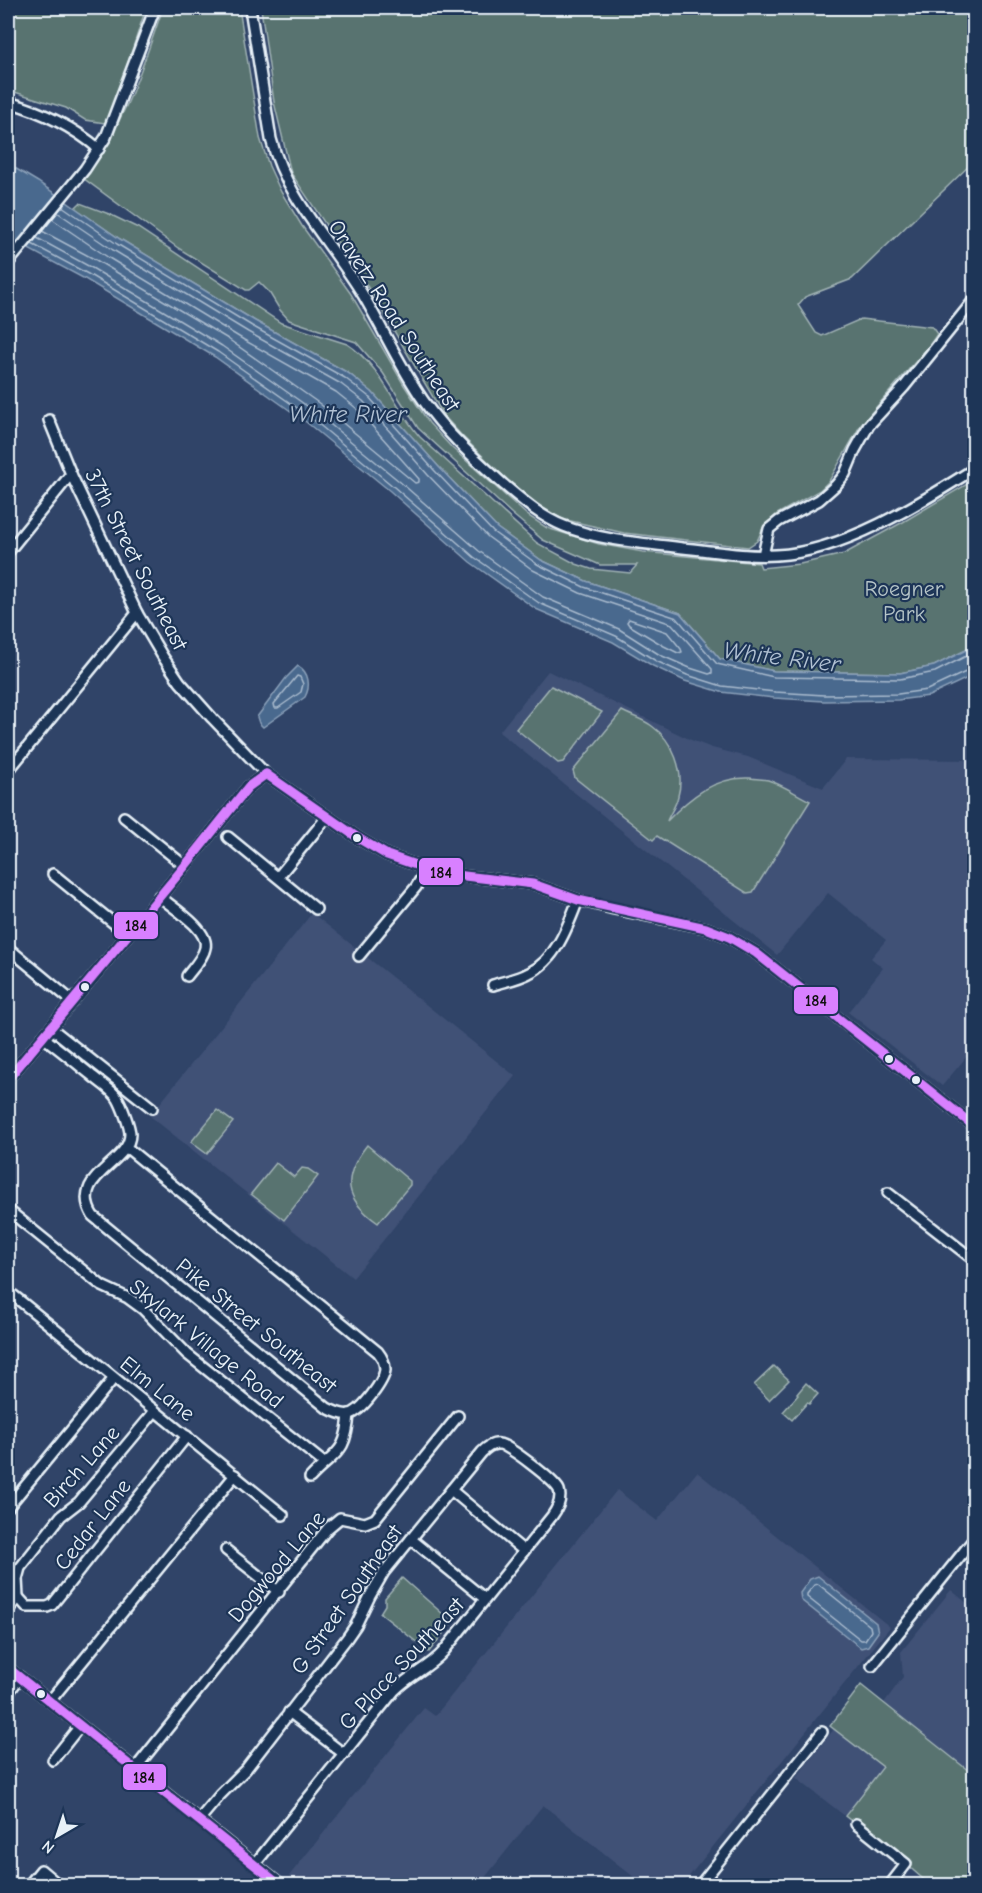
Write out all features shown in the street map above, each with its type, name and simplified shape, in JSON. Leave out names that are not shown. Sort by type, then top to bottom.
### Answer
[{"type":"street","points":[[8,263],[86,169],[99,149],[112,125],[155,8]]},
{"type":"street","name":"Oravetz Road Southeast","points":[[250,8],[275,152],[282,171],[301,206],[361,292],[423,399],[449,433],[521,500],[542,514],[563,526],[594,535],[630,541],[721,552],[791,554],[844,539],[920,503],[975,469]]},
{"type":"street","points":[[8,102],[81,134],[99,149]]},
{"type":"street","points":[[763,555],[769,529],[779,521],[819,500],[836,486],[869,425],[975,300]]},
{"type":"street","name":"37th Street Southeast","points":[[49,420],[71,474],[137,613],[163,657],[180,682],[266,774],[373,848],[427,869],[456,875],[533,884],[578,900],[706,928],[729,937],[756,953],[975,1126]]},
{"type":"street","points":[[8,552],[71,474]]},
{"type":"street","points":[[8,771],[137,613]]},
{"type":"street","points":[[8,1076],[51,1028],[248,787],[266,774]]},
{"type":"street","points":[[124,817],[184,866]]},
{"type":"street","points":[[278,877],[327,817]]},
{"type":"street","points":[[228,837],[316,909]]},
{"type":"street","points":[[360,957],[417,888],[427,869]]},
{"type":"street","points":[[53,874],[127,934]]},
{"type":"street","points":[[159,896],[200,930],[206,940],[203,953],[187,976]]},
{"type":"street","points":[[493,985],[526,975],[541,964],[560,942],[578,900]]},
{"type":"street","points":[[8,948],[72,1001]]},
{"type":"street","points":[[51,1028],[152,1108]]},
{"type":"street","points":[[43,1037],[118,1099],[130,1135],[126,1146]]},
{"type":"street","name":"Pike Street Southeast","points":[[126,1146],[378,1352],[385,1364],[384,1376],[364,1403],[349,1414],[327,1408],[93,1216],[87,1203],[91,1185],[126,1146]]},
{"type":"street","points":[[888,1193],[975,1260]]},
{"type":"street","name":"Skylark Village Road","points":[[8,1210],[102,1286],[128,1298],[143,1309],[187,1354],[324,1463]]},
{"type":"street","name":"Elm Lane","points":[[8,1292],[283,1515]]},
{"type":"street","points":[[8,1507],[114,1378]]},
{"type":"street","name":"Birch Lane","points":[[18,1597],[17,1578],[20,1568],[61,1516],[79,1502],[155,1411]]},
{"type":"street","points":[[310,1478],[324,1463],[334,1457],[342,1446],[347,1433],[349,1414]]},
{"type":"street","name":"Dogwood Lane","points":[[135,1769],[336,1520],[345,1518],[365,1522],[375,1519],[458,1416]]},
{"type":"street","name":"Cedar Lane","points":[[18,1597],[27,1607],[52,1605],[187,1436]]},
{"type":"street","name":"G Street Southeast","points":[[200,1820],[220,1795],[246,1769],[347,1638],[376,1584],[478,1455],[492,1444],[503,1445],[551,1479],[558,1487],[560,1500],[552,1516]]},
{"type":"street","points":[[50,1701],[235,1475]]},
{"type":"street","points":[[451,1490],[524,1551]]},
{"type":"street","name":"G Place Southeast","points":[[255,1864],[400,1685],[438,1657],[552,1516]]},
{"type":"street","points":[[411,1539],[485,1599]]},
{"type":"street","points":[[872,1666],[975,1539]]},
{"type":"street","points":[[226,1551],[279,1592]]},
{"type":"street","points":[[8,1610],[18,1597]]},
{"type":"street","points":[[8,1668],[282,1886]]},
{"type":"street","points":[[8,1693],[20,1677]]},
{"type":"street","points":[[289,1712],[344,1754]]},
{"type":"street","points":[[53,1760],[80,1726]]},
{"type":"street","points":[[699,1886],[822,1732]]},
{"type":"street","points":[[856,1824],[906,1864],[889,1886]]},
{"type":"street","points":[[28,1886],[40,1870],[60,1886]]},
{"type":"shaded area","points":[[548,671],[691,740],[748,757],[823,788],[846,759],[974,760],[974,1060],[968,1055],[942,1086],[848,1012],[883,968],[871,958],[886,940],[828,893],[777,955],[499,732]]},
{"type":"shaded area","points":[[312,913],[515,1076],[353,1278],[150,1116]]},
{"type":"shaded area","points":[[697,1472],[890,1627],[682,1885],[644,1885],[543,1805],[479,1885],[300,1886],[289,1876],[424,1708],[435,1716],[617,1490],[657,1521]]},
{"type":"shaded area","points":[[951,1590],[974,1609],[974,1775],[884,1703],[903,1677],[901,1652]]},
{"type":"shaded area","points":[[834,1729],[883,1767],[845,1816],[796,1778]]},
{"type":"green space","points":[[8,8],[146,8],[116,99],[105,123],[85,120],[66,108],[8,90]]},
{"type":"green space","name":"Roegner Park","points":[[163,8],[239,8],[260,138],[281,192],[302,226],[351,294],[429,423],[452,448],[527,515],[547,528],[599,544],[643,552],[759,563],[761,568],[800,564],[844,554],[974,480],[974,646],[934,666],[900,673],[774,671],[720,659],[680,613],[586,581],[541,560],[497,528],[372,392],[348,373],[255,321],[120,239],[75,208],[80,203],[138,228],[281,323],[347,344],[359,353],[379,375],[420,437],[537,543],[576,564],[591,569],[630,573],[637,565],[600,565],[543,540],[418,428],[383,373],[356,342],[289,320],[259,282],[246,290],[178,248],[83,178],[98,158],[121,117]]},
{"type":"green space","points":[[261,8],[974,8],[974,161],[852,279],[805,297],[798,305],[816,333],[822,336],[861,319],[932,327],[937,334],[860,426],[829,481],[820,490],[777,514],[763,528],[757,541],[748,547],[624,533],[562,519],[538,505],[505,478],[444,416],[373,295],[291,173],[274,102]]},
{"type":"green space","points":[[551,686],[602,712],[563,762],[558,763],[516,729]]},
{"type":"green space","points":[[622,711],[652,726],[666,740],[676,757],[680,786],[676,803],[667,821],[684,804],[704,790],[737,778],[768,780],[810,801],[753,892],[747,893],[657,836],[653,840],[575,778],[573,771]]},
{"type":"green space","points":[[217,1110],[233,1122],[207,1154],[191,1142]]},
{"type":"green space","points":[[367,1145],[410,1181],[410,1185],[378,1223],[358,1205],[350,1187],[353,1168]]},
{"type":"green space","points":[[276,1163],[294,1177],[302,1168],[318,1176],[284,1220],[251,1194]]},
{"type":"green space","points":[[774,1366],[789,1380],[769,1400],[754,1385]]},
{"type":"green space","points":[[806,1383],[818,1394],[792,1420],[783,1412]]},
{"type":"green space","points":[[402,1578],[452,1622],[429,1652],[380,1613],[385,1605],[385,1598]]},
{"type":"green space","points":[[861,1685],[974,1775],[974,1870],[962,1885],[930,1885],[845,1816],[883,1767],[830,1726]]},
{"type":"water","name":"White River","points":[[8,164],[120,239],[255,321],[348,373],[372,392],[497,528],[541,560],[586,581],[680,613],[720,659],[774,671],[900,673],[934,666],[974,646],[974,675],[929,696],[898,700],[824,701],[721,692],[685,681],[653,666],[613,642],[536,609],[470,562],[390,491],[306,422],[215,357],[85,279],[8,238]]},
{"type":"water","points":[[298,666],[305,672],[308,680],[305,697],[263,727],[257,717],[286,678]]},
{"type":"water","points":[[818,1576],[876,1623],[878,1632],[868,1646],[861,1648],[801,1600],[800,1593],[810,1579]]},
{"type":"transit line","name":"184","points":[[266,774],[358,838],[387,855],[427,869],[456,875],[533,884],[578,900],[706,928],[729,937],[756,953],[974,1126]]},
{"type":"transit line","name":"184","points":[[8,1079],[248,787],[266,774]]},
{"type":"transit line","name":"184","points":[[8,1668],[281,1886]]}]
